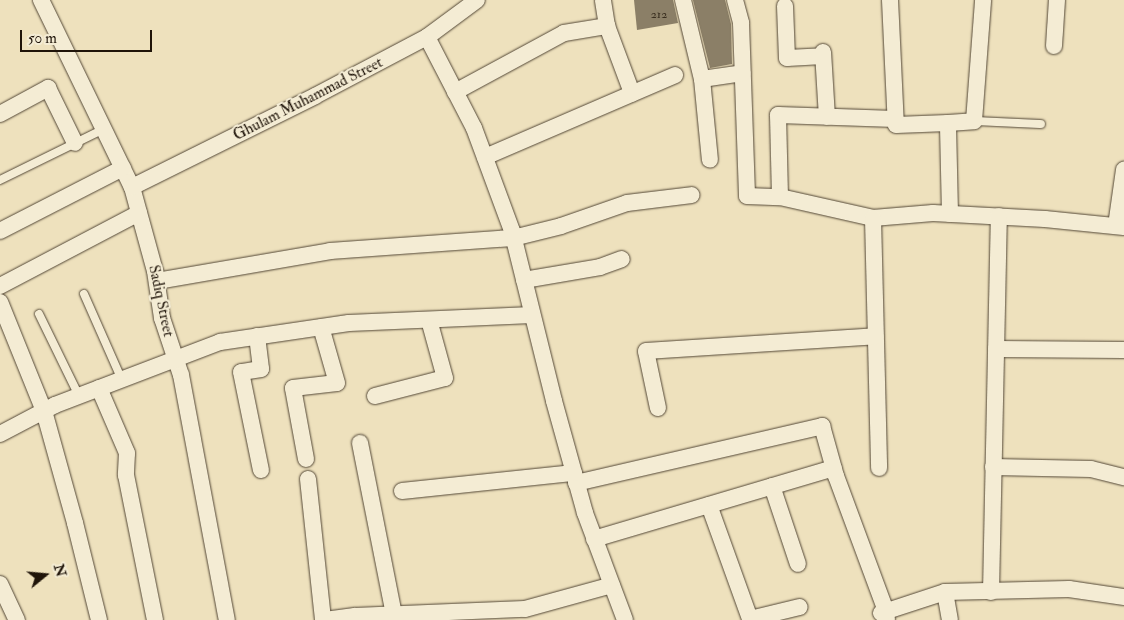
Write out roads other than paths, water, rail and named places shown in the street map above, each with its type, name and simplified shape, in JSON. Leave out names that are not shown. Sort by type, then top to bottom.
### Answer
[{"type":"street","name":"Sadiq Street","points":[[41,0],[132,187],[140,213],[157,281],[162,318],[181,375],[227,620]]},
{"type":"street","name":"Ghulam Muhammad Street","points":[[132,187],[427,38],[477,0]]},
{"type":"street","points":[[603,0],[606,26],[632,94]]},
{"type":"street","points":[[682,0],[702,79],[710,160]]},
{"type":"street","points":[[735,0],[741,23],[747,196],[780,197],[873,218],[950,214],[1120,226],[1124,170]]},
{"type":"street","points":[[890,0],[896,125],[974,121],[983,0]]},
{"type":"street","points":[[1054,46],[1057,0]]},
{"type":"street","points":[[785,6],[786,58],[823,54],[827,117]]},
{"type":"street","points":[[455,92],[564,34],[606,26]]},
{"type":"street","points":[[427,38],[474,128],[513,238],[575,478],[594,539],[625,620]]},
{"type":"street","points":[[702,79],[742,73]]},
{"type":"street","points":[[485,157],[675,75]]},
{"type":"street","points":[[0,114],[48,88],[75,142]]},
{"type":"street","points":[[780,197],[778,115],[896,119]]},
{"type":"street","points":[[948,123],[950,214]]},
{"type":"street","points":[[0,231],[123,168]]},
{"type":"street","points":[[157,281],[330,251],[513,238],[561,226],[627,203],[692,195]]},
{"type":"street","points":[[0,286],[140,213]]},
{"type":"street","points":[[991,592],[999,216]]},
{"type":"street","points":[[873,218],[879,468]]},
{"type":"street","points":[[524,280],[600,267],[622,259]]},
{"type":"street","points":[[0,302],[44,411],[99,620]]},
{"type":"street","points":[[0,434],[44,411],[79,396],[220,342],[321,327],[532,315]]},
{"type":"street","points":[[375,396],[445,378],[429,320]]},
{"type":"street","points":[[306,459],[293,388],[337,383],[321,327]]},
{"type":"street","points":[[256,336],[261,369],[241,372],[261,470]]},
{"type":"street","points":[[658,408],[646,351],[876,336]]},
{"type":"street","points":[[996,349],[1124,350]]},
{"type":"street","points":[[99,388],[127,453],[126,475],[155,620]]},
{"type":"street","points":[[402,491],[575,478],[822,426],[834,468],[885,615],[945,592],[1070,589],[1124,597]]},
{"type":"street","points":[[360,443],[394,614]]},
{"type":"street","points":[[993,467],[1091,469],[1124,477]]},
{"type":"street","points":[[594,539],[834,468]]},
{"type":"street","points":[[308,480],[324,620],[394,614],[525,609],[612,585]]},
{"type":"street","points":[[772,486],[798,564]]},
{"type":"street","points":[[709,505],[750,619],[800,607]]},
{"type":"street","points":[[0,584],[18,620]]},
{"type":"street","points":[[945,592],[950,620]]},
{"type":"lane","points":[[974,121],[1041,124]]},
{"type":"lane","points":[[0,180],[104,129]]},
{"type":"lane","points":[[84,294],[122,380]]},
{"type":"lane","points":[[39,314],[79,396]]}]
